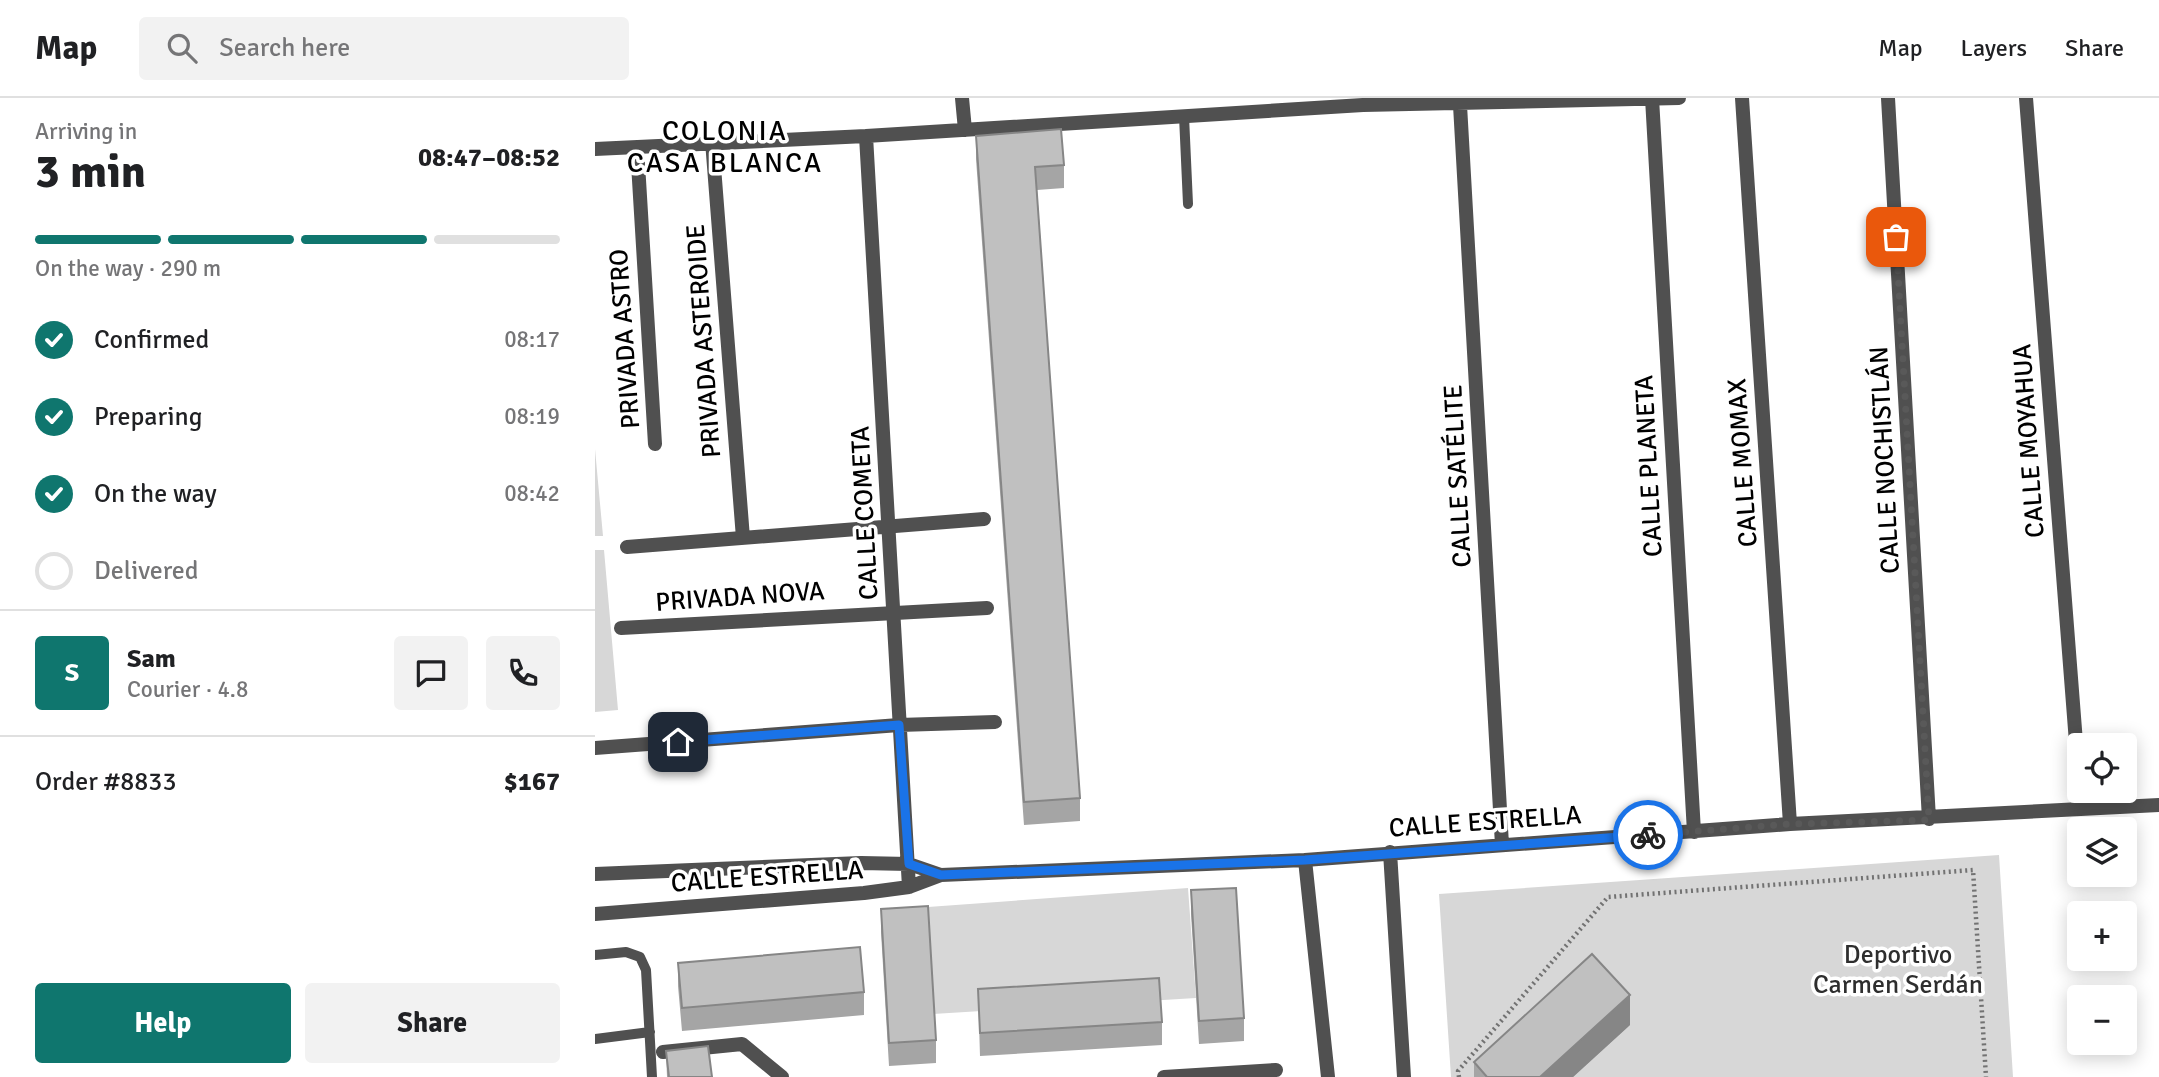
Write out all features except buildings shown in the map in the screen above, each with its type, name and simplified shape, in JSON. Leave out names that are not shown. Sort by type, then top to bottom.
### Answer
[{"type":"street","points":[[963,98],[965,130]]},
{"type":"street","points":[[595,149],[965,130],[1363,102],[1460,105],[1679,98]]},
{"type":"street","name":"CALLE MOMAX","points":[[1742,98],[1790,824]]},
{"type":"street","name":"CALLE NOCHISTLÁN","points":[[1888,98],[1929,820]]},
{"type":"street","name":"CALLE MOYAHUA","points":[[2026,98],[2075,733]]},
{"type":"street","name":"CALLE PLANETA","points":[[1652,99],[1694,832]]},
{"type":"street","name":"CALLE SATÉLITE","points":[[1460,105],[1502,845]]},
{"type":"street","name":"CALLE COMETA","points":[[866,136],[909,887]]},
{"type":"street","name":"PRIVADA ASTEROIDE","points":[[712,141],[743,538]]},
{"type":"street","name":"PRIVADA ASTRO","points":[[637,147],[655,444]]},
{"type":"street","points":[[627,547],[984,519]]},
{"type":"street","name":"PRIVADA NOVA","points":[[621,628],[987,608]]},
{"type":"street","points":[[595,748],[899,725],[995,722]]},
{"type":"street","points":[[2081,803],[2081,809]]},
{"type":"street","name":"CALLE ESTRELLA","points":[[595,914],[909,887],[941,875],[1305,860],[1790,824],[1929,820],[2159,805]]},
{"type":"street","points":[[1390,852],[1404,1077]]},
{"type":"street","points":[[1305,860],[1328,1077]]},
{"type":"street","name":"CALLE ESTRELLA","points":[[595,874],[861,863],[909,864],[941,875]]},
{"type":"street","points":[[663,1052],[742,1044],[782,1077]]},
{"type":"street","points":[[1164,1077],[1276,1070]]},
{"type":"lane","points":[[1184,116],[1188,204]]},
{"type":"lane","points":[[595,956],[626,953],[639,957],[646,970],[652,1077]]},
{"type":"lane","points":[[595,1038],[650,1031]]},
{"type":"path","points":[[1459,1077],[1458,1071],[1608,897],[1973,870],[1986,1077]]},
{"type":"green space","points":[[595,449],[603,536],[595,536]]},
{"type":"green space","points":[[595,550],[604,550],[618,710],[595,712]]},
{"type":"green space","name":"Deportivo Carmen Serdán","points":[[1999,855],[2013,1077],[1451,1077],[1439,894]]},
{"type":"green space","points":[[1188,888],[1196,998],[933,1014],[928,907]]},
{"type":"way so far","points":[[1648,835],[1790,824],[1929,820],[1896,237]]},
{"type":"district","name":"COLONIA CASA BLANCA","points":[[725,146]]},
{"type":"route","points":[[678,742],[899,725],[909,864],[941,875],[1305,860],[1648,835]]}]
